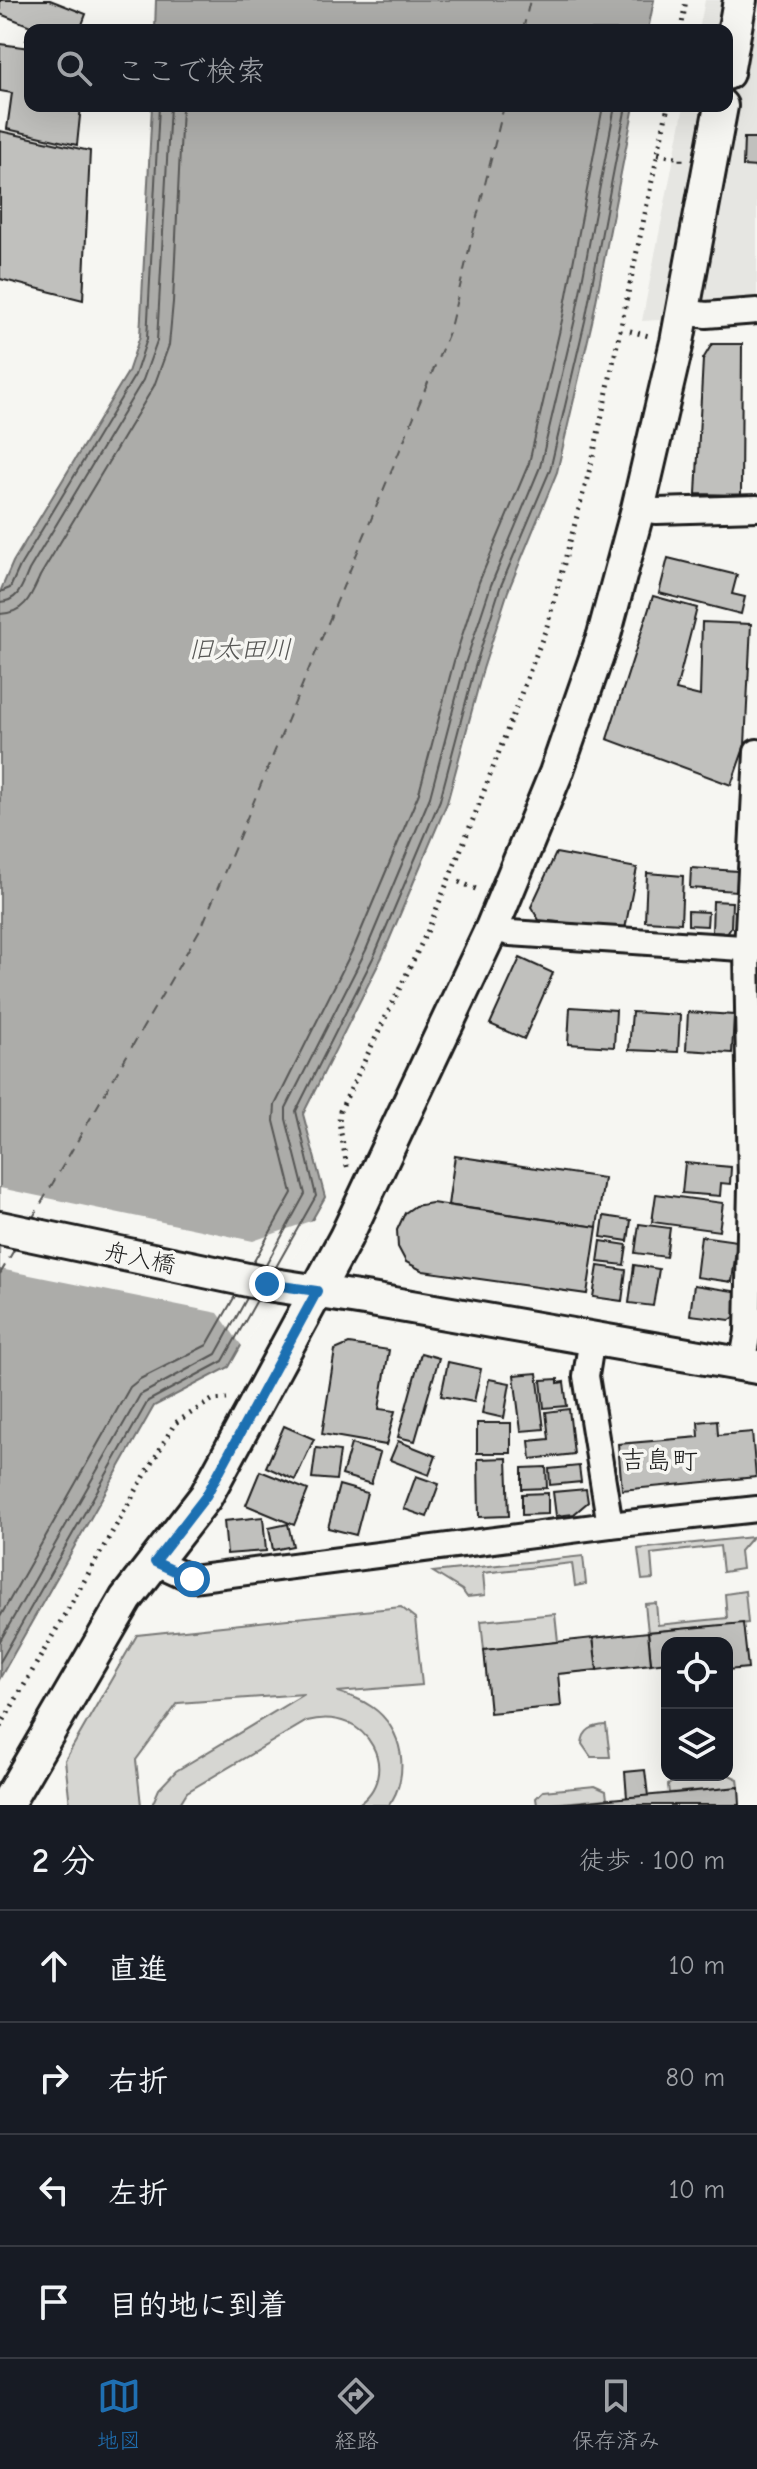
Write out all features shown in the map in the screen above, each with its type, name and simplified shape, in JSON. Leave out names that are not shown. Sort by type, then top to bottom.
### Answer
[{"type":"street","points":[[733,39],[740,0]]},
{"type":"street","points":[[6,1805],[126,1599],[206,1496],[346,1237],[492,928],[556,773],[604,635],[638,509],[683,312],[720,112]]},
{"type":"street","points":[[683,312],[706,315],[757,311]]},
{"type":"street","points":[[638,509],[757,508]]},
{"type":"street","points":[[749,1365],[754,1185],[752,949],[757,752]]},
{"type":"street","points":[[492,928],[510,933],[752,949]]},
{"type":"street","name":"舟入橋","points":[[0,1228],[281,1286],[749,1365]]},
{"type":"street","points":[[592,1338],[586,1376],[610,1525]]},
{"type":"street","points":[[155,1562],[192,1579],[757,1509]]},
{"type":"path","points":[[682,24],[686,0]]},
{"type":"path","points":[[348,1174],[340,1111],[428,930],[547,626],[593,457],[667,112]]},
{"type":"path","points":[[630,331],[649,336]]},
{"type":"path","points":[[459,882],[476,889]]},
{"type":"path","points":[[0,1727],[175,1423],[212,1400],[228,1399]]},
{"type":"shaded area","points":[[705,0],[757,0],[757,314],[642,321],[683,112],[733,112],[733,24],[700,24]]},
{"type":"shaded area","points":[[752,1537],[740,1551],[742,1569],[723,1572],[720,1546],[651,1554],[653,1579],[642,1580],[638,1549]]},
{"type":"shaded area","points":[[583,1556],[586,1584],[575,1586],[572,1563],[483,1573],[485,1595],[467,1597],[462,1590],[433,1572]]},
{"type":"shaded area","points":[[745,1591],[748,1623],[648,1632],[645,1604],[656,1603],[658,1625],[727,1618],[725,1594]]},
{"type":"shaded area","points":[[401,1607],[415,1618],[422,1685],[337,1692],[372,1707],[383,1716],[397,1739],[400,1780],[389,1805],[357,1805],[371,1792],[377,1777],[378,1761],[362,1732],[347,1723],[329,1719],[307,1721],[187,1792],[179,1805],[152,1805],[159,1789],[176,1771],[304,1694],[178,1703],[136,1760],[141,1805],[70,1805],[65,1760],[137,1635]]},
{"type":"shaded area","points":[[555,1614],[558,1642],[484,1650],[481,1621]]},
{"type":"shaded area","points":[[606,1725],[610,1757],[591,1757],[582,1744],[584,1735],[593,1727]]},
{"type":"shaded area","points":[[733,1777],[738,1779],[739,1787],[669,1793],[668,1785],[674,1781],[733,1781]]},
{"type":"shaded area","points":[[595,1786],[606,1791],[607,1799],[537,1805],[536,1798],[543,1791]]},
{"type":"water","points":[[156,0],[654,0],[649,24],[155,24]]},
{"type":"water","name":"旧太田川","points":[[152,112],[633,112],[592,322],[557,472],[508,591],[483,669],[447,803],[382,957],[303,1114],[325,1197],[229,1367],[154,1406],[0,1678],[0,592],[13,562],[128,372],[140,336]]},
{"type":"pier","points":[[0,1188],[253,1241],[316,1219],[244,1349],[218,1313],[0,1269]]},
{"type":"building","points":[[0,0],[50,0],[86,14],[82,24],[26,24],[0,14]]},
{"type":"building","points":[[0,44],[24,47],[24,112],[80,112],[77,145],[7,129],[12,93],[0,91]]},
{"type":"building","points":[[0,131],[90,151],[83,300],[0,279]]},
{"type":"building","points":[[744,138],[757,138],[757,167],[743,166]]},
{"type":"building","points":[[712,344],[742,344],[741,495],[696,494],[703,359]]},
{"type":"building","points":[[668,558],[737,575],[732,594],[745,597],[741,614],[659,593]]},
{"type":"building","points":[[653,596],[697,608],[676,690],[700,696],[702,622],[751,624],[745,745],[731,785],[607,739]]},
{"type":"building","points":[[556,853],[637,868],[625,929],[539,920],[531,907]]},
{"type":"building","points":[[691,868],[738,871],[737,891],[690,888]]},
{"type":"building","points":[[647,873],[683,876],[681,923],[645,921]]},
{"type":"building","points":[[713,901],[732,902],[731,927],[727,933],[712,932]]},
{"type":"building","points":[[688,911],[708,912],[707,926],[688,925]]},
{"type":"building","points":[[520,958],[553,973],[524,1039],[490,1024]]},
{"type":"building","points":[[570,1007],[616,1010],[614,1047],[568,1044]]},
{"type":"building","points":[[632,1012],[680,1015],[678,1052],[629,1050]]},
{"type":"building","points":[[688,1012],[734,1015],[732,1053],[686,1050]]},
{"type":"building","points":[[455,1156],[604,1178],[597,1227],[448,1205]]},
{"type":"building","points":[[685,1163],[731,1167],[730,1184],[721,1183],[720,1196],[682,1193]]},
{"type":"building","points":[[656,1194],[723,1203],[719,1231],[652,1222]]},
{"type":"building","points":[[432,1203],[597,1227],[587,1294],[423,1271],[406,1262],[398,1247],[397,1230],[405,1213],[415,1206]]},
{"type":"building","points":[[604,1216],[631,1220],[628,1241],[601,1237]]},
{"type":"building","points":[[639,1224],[670,1228],[666,1257],[635,1253]]},
{"type":"building","points":[[701,1236],[737,1241],[732,1282],[696,1277]]},
{"type":"building","points":[[601,1241],[627,1245],[624,1265],[598,1262]]},
{"type":"building","points":[[634,1265],[659,1269],[653,1306],[629,1303]]},
{"type":"building","points":[[598,1266],[626,1270],[622,1301],[593,1297]]},
{"type":"building","points":[[694,1285],[740,1292],[737,1315],[730,1320],[690,1315]]},
{"type":"building","points":[[349,1344],[389,1350],[379,1409],[395,1411],[386,1445],[322,1434],[335,1350]]},
{"type":"building","points":[[421,1353],[439,1358],[415,1441],[398,1437]]},
{"type":"building","points":[[448,1362],[481,1369],[474,1402],[441,1396]]},
{"type":"building","points":[[537,1373],[544,1429],[521,1431],[514,1375]]},
{"type":"building","points":[[489,1379],[510,1383],[504,1418],[482,1413]]},
{"type":"building","points":[[558,1379],[558,1383],[564,1382],[567,1406],[544,1408],[541,1380]]},
{"type":"building","points":[[569,1409],[574,1454],[531,1459],[529,1441],[549,1439],[546,1412]]},
{"type":"building","points":[[717,1420],[718,1435],[752,1432],[756,1477],[622,1490],[618,1444],[699,1437],[698,1422]]},
{"type":"building","points":[[477,1423],[511,1423],[511,1453],[477,1453]]},
{"type":"building","points":[[284,1426],[314,1439],[295,1480],[266,1467]]},
{"type":"building","points":[[398,1441],[436,1456],[429,1475],[390,1460]]},
{"type":"building","points":[[351,1444],[380,1453],[371,1484],[342,1475]]},
{"type":"building","points":[[316,1448],[340,1451],[336,1480],[312,1478]]},
{"type":"building","points":[[507,1458],[509,1516],[479,1517],[478,1459]]},
{"type":"building","points":[[579,1466],[581,1482],[550,1485],[549,1469]]},
{"type":"building","points":[[546,1467],[547,1488],[522,1489],[522,1468]]},
{"type":"building","points":[[260,1471],[308,1490],[294,1525],[246,1505]]},
{"type":"building","points":[[416,1476],[439,1484],[427,1517],[404,1509]]},
{"type":"building","points":[[339,1485],[367,1493],[356,1535],[328,1528]]},
{"type":"building","points":[[586,1489],[588,1502],[574,1514],[556,1516],[553,1492]]},
{"type":"building","points":[[548,1493],[548,1514],[522,1515],[522,1494]]},
{"type":"building","points":[[263,1517],[266,1551],[227,1554],[224,1521]]},
{"type":"building","points":[[288,1524],[293,1546],[273,1550],[269,1528]]},
{"type":"building","points":[[743,1623],[748,1668],[733,1669],[733,1637],[661,1637],[661,1663],[651,1664],[648,1632]]},
{"type":"building","points":[[648,1632],[651,1664],[597,1670],[593,1638]]},
{"type":"building","points":[[593,1638],[597,1670],[558,1674],[561,1706],[490,1713],[484,1650]]},
{"type":"building","points":[[645,1770],[648,1796],[627,1798],[625,1772]]},
{"type":"building","points":[[739,1787],[740,1805],[552,1805],[610,1799]]},
{"type":"ferry route","points":[[524,24],[530,0]]},
{"type":"ferry route","points":[[32,1219],[202,926],[449,332],[503,112]]},
{"type":"ferry route","points":[[0,1274],[17,1245]]},
{"type":"district","name":"吉島町","points":[[659,1460]]},
{"type":"route","points":[[192,1579],[155,1562],[206,1496],[317,1291],[267,1284]]}]
